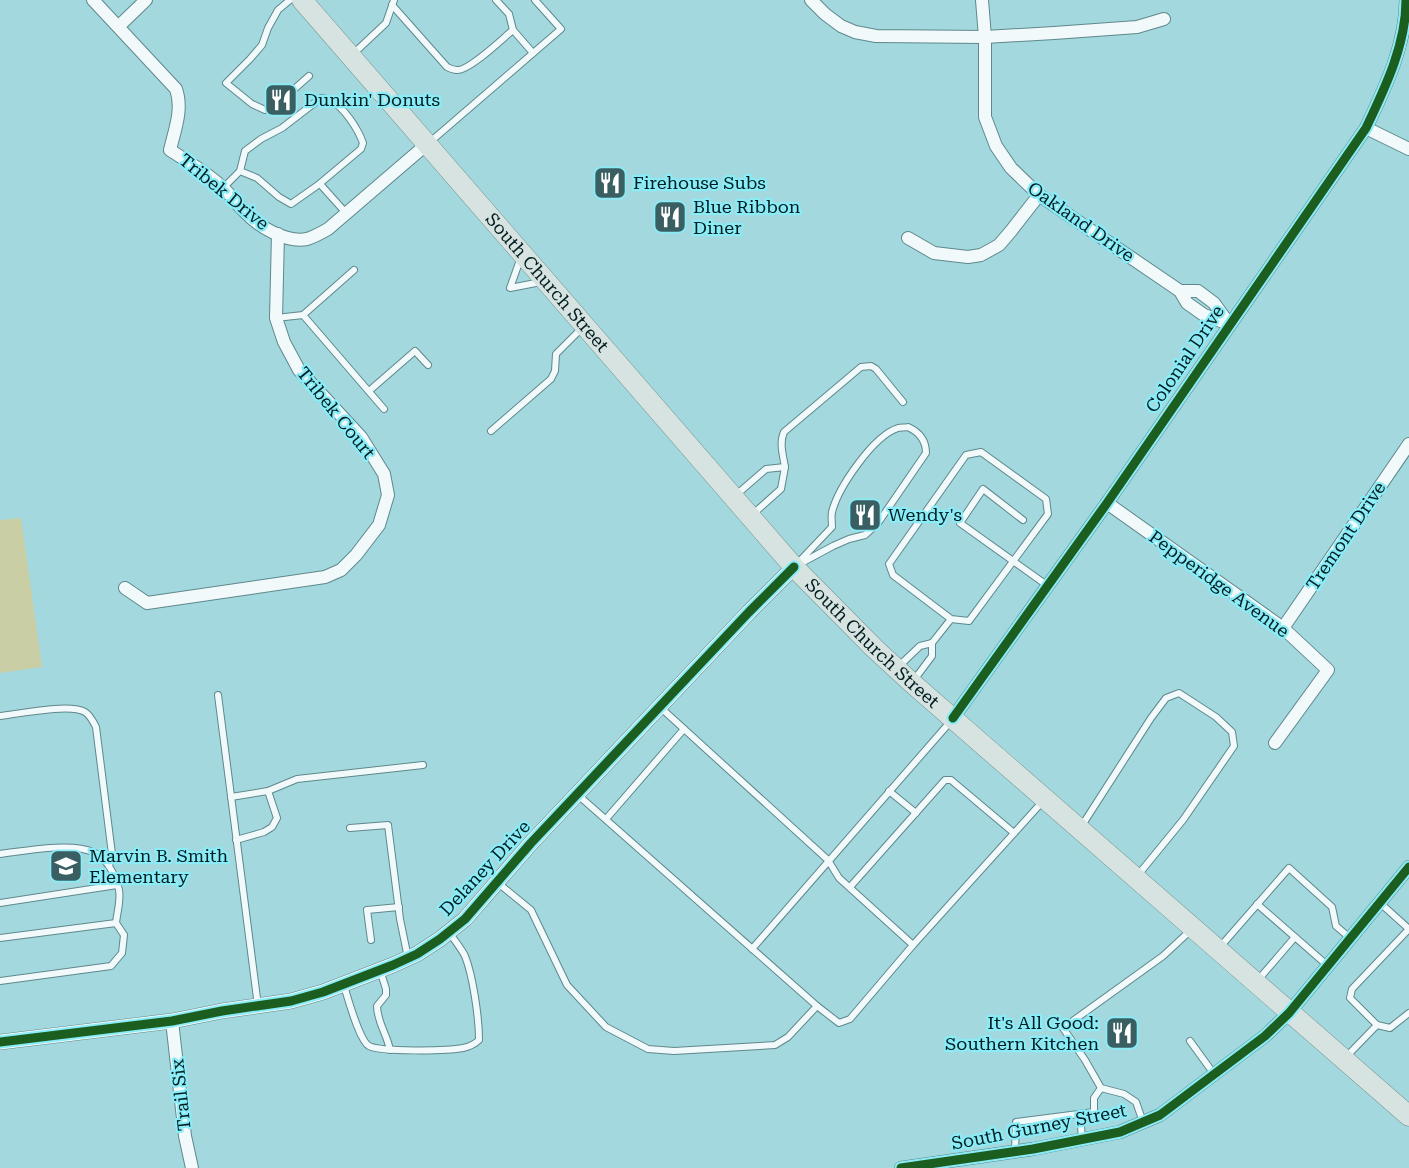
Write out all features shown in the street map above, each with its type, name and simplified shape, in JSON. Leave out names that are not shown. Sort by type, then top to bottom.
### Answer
[{"type":"main road","name":"South Church Street","points":[[302,1],[794,567],[896,669],[1409,1116]]},
{"type":"street","name":"Tribek Drive","points":[[93,0],[176,89],[180,111],[170,150],[223,188],[245,213],[261,225],[279,234],[292,239],[306,239],[328,229],[427,144]]},
{"type":"street","points":[[119,26],[146,0]]},
{"type":"street","points":[[811,0],[841,26],[855,32],[876,36],[986,37],[1137,27],[1164,19]]},
{"type":"street","name":"Oakland Drive","points":[[982,0],[986,37],[985,117],[996,146],[1011,168],[1038,195],[1180,291],[1187,303],[1204,315],[1229,324]]},
{"type":"street","name":"Colonial Drive","points":[[953,718],[1107,503],[1366,128],[1386,86],[1398,48],[1406,11],[1406,0]]},
{"type":"street","points":[[1366,128],[1409,149]]},
{"type":"street","points":[[908,238],[934,253],[968,257],[981,255],[999,245],[1038,195]]},
{"type":"street","name":"Tribek Court","points":[[125,588],[147,603],[325,577],[341,570],[379,525],[388,495],[384,474],[361,437],[299,370],[284,342],[276,318],[279,234]]},
{"type":"street","name":"Tremont Drive","points":[[1283,628],[1409,444]]},
{"type":"street","name":"Pepperidge Avenue","points":[[1107,503],[1283,628],[1328,669],[1275,743]]},
{"type":"street","name":"Delaney Drive","points":[[0,1042],[172,1021],[291,1001],[323,992],[417,954],[465,919],[531,843],[794,567]]},
{"type":"street","name":"South Gurney Street","points":[[901,1168],[1120,1132],[1160,1115],[1265,1036],[1288,1012],[1409,867]]},
{"type":"street","name":"Trail Six","points":[[172,1021],[185,1136],[192,1168]]},
{"type":"lane","points":[[496,0],[509,14],[513,30],[533,53]]},
{"type":"lane","points":[[427,144],[561,29],[535,0]]},
{"type":"lane","points":[[302,1],[278,10],[262,45],[226,83],[252,104],[265,110],[274,107],[309,76]]},
{"type":"lane","points":[[393,2],[447,67],[456,71],[465,69],[513,30]]},
{"type":"lane","points":[[351,56],[386,23],[393,2]]},
{"type":"lane","points":[[223,188],[240,171],[246,151],[261,139],[282,128],[321,98],[330,99],[340,109],[359,130],[363,143],[356,154],[320,184],[291,204],[257,178],[240,171]]},
{"type":"lane","points":[[320,184],[347,214]]},
{"type":"lane","points":[[522,253],[510,288],[546,280]]},
{"type":"lane","points":[[276,318],[303,315],[354,270]]},
{"type":"lane","points":[[303,315],[384,409]]},
{"type":"lane","points":[[491,431],[551,379],[555,372],[556,354],[585,325]]},
{"type":"lane","points":[[369,391],[415,351],[428,365]]},
{"type":"lane","points":[[750,516],[781,489],[785,467],[781,445],[784,432],[861,367],[871,366],[876,369],[903,402]]},
{"type":"lane","points":[[908,427],[916,430],[926,445],[926,453],[878,523],[865,535],[833,546],[794,567],[832,527],[831,515],[838,496],[864,455],[897,428],[908,427]]},
{"type":"lane","points":[[981,452],[1046,499],[1048,514],[969,621],[951,619],[893,575],[889,564],[966,455],[981,452]]},
{"type":"lane","points":[[734,497],[766,469],[785,467]]},
{"type":"lane","points":[[1023,520],[983,489],[960,523],[1048,585]]},
{"type":"lane","points":[[896,669],[920,646],[932,643],[951,619]]},
{"type":"lane","points":[[912,683],[932,656],[932,643]]},
{"type":"lane","points":[[1080,830],[1151,717],[1166,698],[1179,693],[1216,717],[1232,732],[1234,746],[1183,820],[1135,878]]},
{"type":"lane","points":[[218,695],[258,1006]]},
{"type":"lane","points":[[661,707],[828,860],[839,878],[913,945]]},
{"type":"lane","points":[[0,717],[72,708],[85,712],[92,719],[96,727],[112,854],[109,866]]},
{"type":"lane","points":[[752,949],[953,718]]},
{"type":"lane","points":[[606,819],[684,729]]},
{"type":"lane","points":[[231,797],[268,791],[297,779],[423,765]]},
{"type":"lane","points":[[849,887],[945,780],[951,780],[1014,833]]},
{"type":"lane","points":[[236,840],[272,827],[277,818],[268,791]]},
{"type":"lane","points":[[889,791],[916,813]]},
{"type":"lane","points":[[578,794],[839,1023],[850,1019],[913,945],[1045,799]]},
{"type":"lane","points":[[350,828],[388,825],[408,958]]},
{"type":"lane","points":[[0,854],[40,849],[77,848],[94,853],[109,866],[117,885],[119,891],[116,923],[124,935],[122,954],[111,966],[0,981]]},
{"type":"lane","points":[[1217,950],[1289,868],[1332,907],[1336,926],[1350,938]]},
{"type":"lane","points":[[497,883],[531,910],[567,985],[606,1027],[648,1049],[674,1051],[775,1045],[788,1037],[817,1006]]},
{"type":"lane","points":[[0,903],[117,885]]},
{"type":"lane","points":[[1379,902],[1409,929],[1352,989],[1350,998],[1377,1025],[1389,1028],[1409,1013]]},
{"type":"lane","points":[[1257,904],[1327,965]]},
{"type":"lane","points":[[371,940],[367,910],[399,907]]},
{"type":"lane","points":[[0,938],[116,923]]},
{"type":"lane","points":[[1144,1123],[1136,1102],[1124,1094],[1101,1088],[1063,1028],[1163,956],[1193,929]]},
{"type":"lane","points":[[343,984],[364,1041],[370,1047],[390,1050],[464,1048],[479,1040],[477,1007],[469,969],[449,932]]},
{"type":"lane","points":[[1255,983],[1295,937]]},
{"type":"lane","points":[[380,970],[386,995],[377,1006],[377,1014],[390,1050]]},
{"type":"lane","points":[[1344,1060],[1377,1025]]},
{"type":"lane","points":[[1190,1041],[1214,1074]]},
{"type":"lane","points":[[1015,1151],[1016,1122],[1094,1112],[1095,1098],[1101,1088]]},
{"type":"lane","points":[[1080,1114],[1082,1139]]},
{"type":"green space","points":[[21,518],[42,667],[0,673],[0,520]]},
{"type":"cycle path","points":[[953,718],[1107,503],[1366,128],[1393,66],[1402,33],[1406,0]]},
{"type":"cycle path","points":[[0,1042],[172,1021],[291,1001],[323,992],[417,954],[465,919],[531,843],[794,567]]},
{"type":"cycle path","points":[[901,1168],[1033,1149],[1120,1132],[1160,1115],[1265,1036],[1289,1013],[1409,867]]},
{"type":"place","name":"Dunkin' Donuts","points":[[281,100]]},
{"type":"place","name":"Firehouse Subs","points":[[610,183]]},
{"type":"place","name":"Blue Ribbon Diner","points":[[670,217]]},
{"type":"place","name":"Wendy's","points":[[865,515]]},
{"type":"place","name":"Marvin B. Smith Elementary","points":[[66,866]]},
{"type":"place","name":"It's All Good: Southern Kitchen","points":[[1122,1033]]}]
